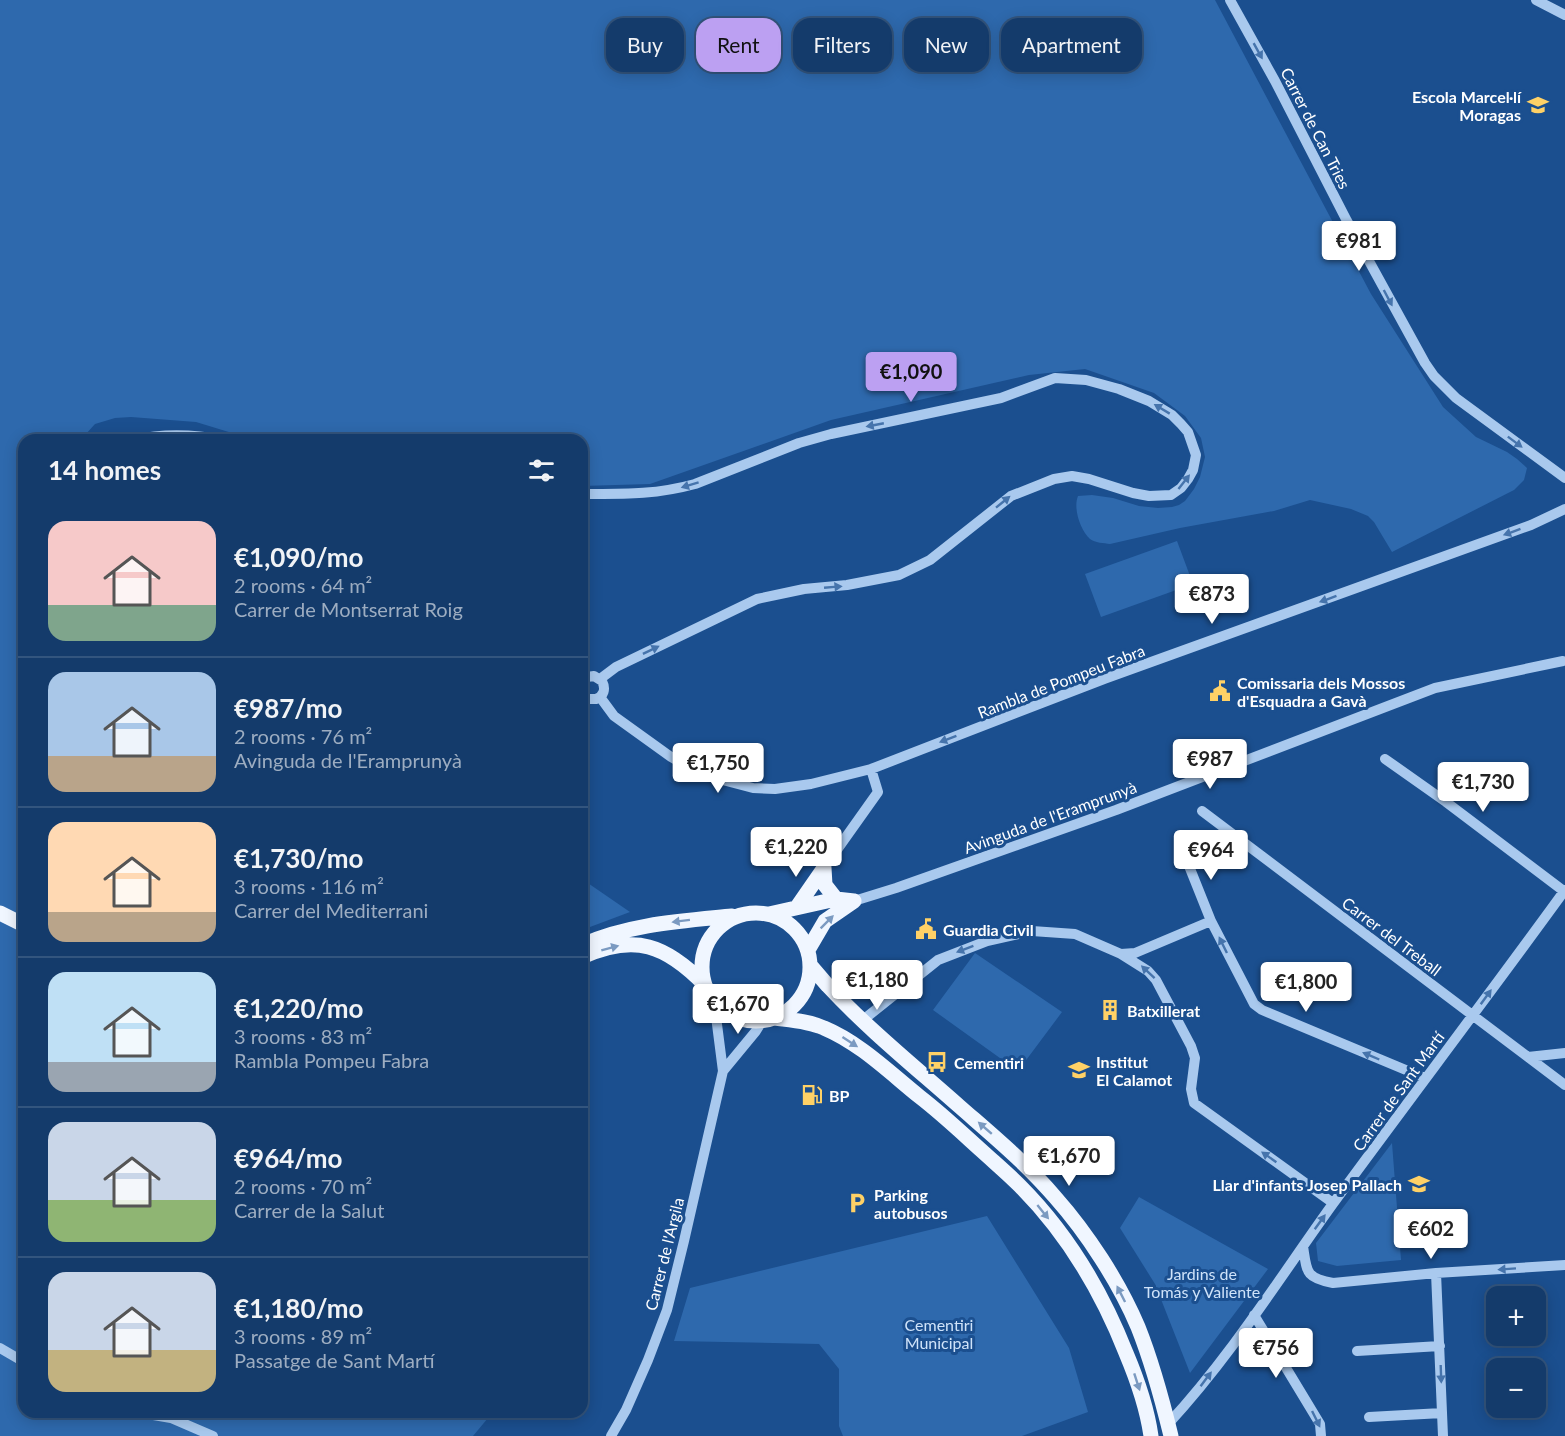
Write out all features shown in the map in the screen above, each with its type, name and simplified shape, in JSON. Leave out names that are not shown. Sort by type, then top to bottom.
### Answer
[{"type":"main road","points":[[824,868],[825,885],[836,899]]},
{"type":"main road","points":[[797,907],[824,868]]},
{"type":"main road","points":[[769,914],[836,899],[854,901]]},
{"type":"main road","points":[[768,1019],[787,1011],[801,997],[807,985],[809,957],[825,921],[854,901]]},
{"type":"main road","points":[[0,904],[18,912]]},
{"type":"main road","points":[[588,943],[613,933],[650,925],[751,912],[778,917],[793,927],[804,941],[809,957],[826,984],[1032,1172],[1076,1224],[1113,1278],[1137,1326],[1149,1358],[1169,1430]]},
{"type":"main road","points":[[0,913],[18,922]]},
{"type":"main road","points":[[739,915],[722,924],[709,939],[702,958],[705,984],[714,1001],[724,1011],[748,1020],[799,1021],[823,1027],[865,1052],[934,1108],[1019,1185],[1063,1237],[1104,1303],[1119,1333],[1130,1363],[1151,1436]]},
{"type":"main road","points":[[588,955],[616,946],[639,944],[655,948],[670,956],[705,984]]},
{"type":"street","name":"Carrer de Can Tries","points":[[1230,0],[1275,81],[1347,221],[1434,376],[1456,398],[1565,478]]},
{"type":"street","points":[[1536,0],[1565,15]]},
{"type":"street","points":[[588,494],[656,493],[680,488],[799,443],[995,400],[1055,378],[1086,380],[1119,389],[1149,401],[1172,415],[1188,432],[1196,455],[1193,470],[1188,479],[1171,495],[1149,496],[1133,493],[1089,478],[1072,476],[1054,479],[1011,496],[930,560],[898,575],[847,585],[804,589],[757,599],[616,667],[600,679]]},
{"type":"street","name":"Rambla de Pompeu Fabra","points":[[600,697],[614,716],[671,757],[696,771],[753,788],[775,789],[811,784],[871,769],[1104,679],[1531,525],[1565,509]]},
{"type":"street","name":"Avinguda de l'Eramprunyà","points":[[854,901],[1116,810],[1435,688],[1564,658]]},
{"type":"street","points":[[588,678],[594,676],[600,679],[604,687],[604,692],[600,697],[594,700],[588,698]]},
{"type":"street","points":[[1385,759],[1565,891]]},
{"type":"street","points":[[824,868],[878,792],[871,769]]},
{"type":"street","name":"Carrer del Treball","points":[[1202,811],[1565,1085]]},
{"type":"street","points":[[1183,851],[1211,921],[1254,1004],[1262,1010],[1425,1078]]},
{"type":"street","name":"Carrer de Sant Martí","points":[[1169,1430],[1333,1203],[1565,891]]},
{"type":"street","points":[[1121,954],[1135,953],[1211,921]]},
{"type":"street","points":[[863,1020],[938,960],[987,941],[1032,931],[1075,934],[1142,966],[1156,981],[1191,1046],[1195,1058],[1191,1089],[1194,1103],[1333,1203]]},
{"type":"street","name":"Carrer de l'Argila","points":[[611,1436],[626,1410],[667,1310],[723,1071],[714,1001]]},
{"type":"street","name":"Carrer de l'Argila","points":[[723,1071],[756,1030],[768,1019]]},
{"type":"street","points":[[1528,1057],[1565,1053]]},
{"type":"street","points":[[1303,1246],[1306,1269],[1316,1280],[1332,1283],[1565,1265]]},
{"type":"street","points":[[1436,1274],[1443,1436]]},
{"type":"street","points":[[1254,1315],[1320,1424],[1321,1436]]},
{"type":"street","points":[[1357,1351],[1440,1346]]},
{"type":"street","points":[[0,1348],[18,1358]]},
{"type":"street","points":[[1369,1417],[1442,1413]]},
{"type":"street","points":[[171,1418],[213,1436]]},
{"type":"green space","points":[[0,0],[1215,0],[1371,294],[1443,407],[1476,437],[1507,452],[1527,468],[1524,480],[1514,490],[1392,552],[1368,516],[1351,509],[1310,500],[1274,511],[1180,528],[1110,544],[1090,539],[1080,525],[1076,507],[1078,496],[1113,498],[1139,506],[1158,508],[1179,505],[1194,489],[1205,457],[1201,438],[1185,416],[1154,393],[1085,369],[1029,375],[831,420],[650,484],[588,486],[588,434],[235,434],[196,422],[131,417],[115,418],[95,424],[86,434],[18,434],[18,1418],[488,1418],[473,1436],[0,1436]]},
{"type":"green space","points":[[1177,541],[1193,584],[1101,617],[1085,574]]},
{"type":"green space","points":[[588,883],[630,912],[588,928]]},
{"type":"green space","points":[[975,953],[1062,1012],[1018,1071],[933,1010]]},
{"type":"green space","points":[[1392,1143],[1401,1260],[1337,1266],[1318,1261],[1316,1243]]},
{"type":"green space","name":"Jardins de Tomás y Valiente","points":[[1139,1197],[1268,1269],[1190,1373],[1155,1284],[1120,1228]]},
{"type":"green space","name":"Cementiri Municipal","points":[[987,1216],[1069,1348],[1088,1412],[1022,1436],[843,1436],[839,1426],[839,1369],[819,1344],[674,1341],[690,1288]]},
{"type":"place","name":"Escola Marcel·lí Moragas","points":[[1538,105]]},
{"type":"place","name":"Comissaria dels Mossos d'Esquadra a Gavà","points":[[1220,691]]},
{"type":"place","name":"Guardia Civil","points":[[926,929]]},
{"type":"place","name":"Batxillerat","points":[[1110,1010]]},
{"type":"place","name":"Cementiri","points":[[937,1062]]},
{"type":"place","name":"Institut El Calamot","points":[[1079,1070]]},
{"type":"place","name":"BP","points":[[812,1095]]},
{"type":"place","name":"Llar d'infants Josep Pallach","points":[[1419,1184]]},
{"type":"place","name":"Parking autobusos","points":[[857,1203]]}]
